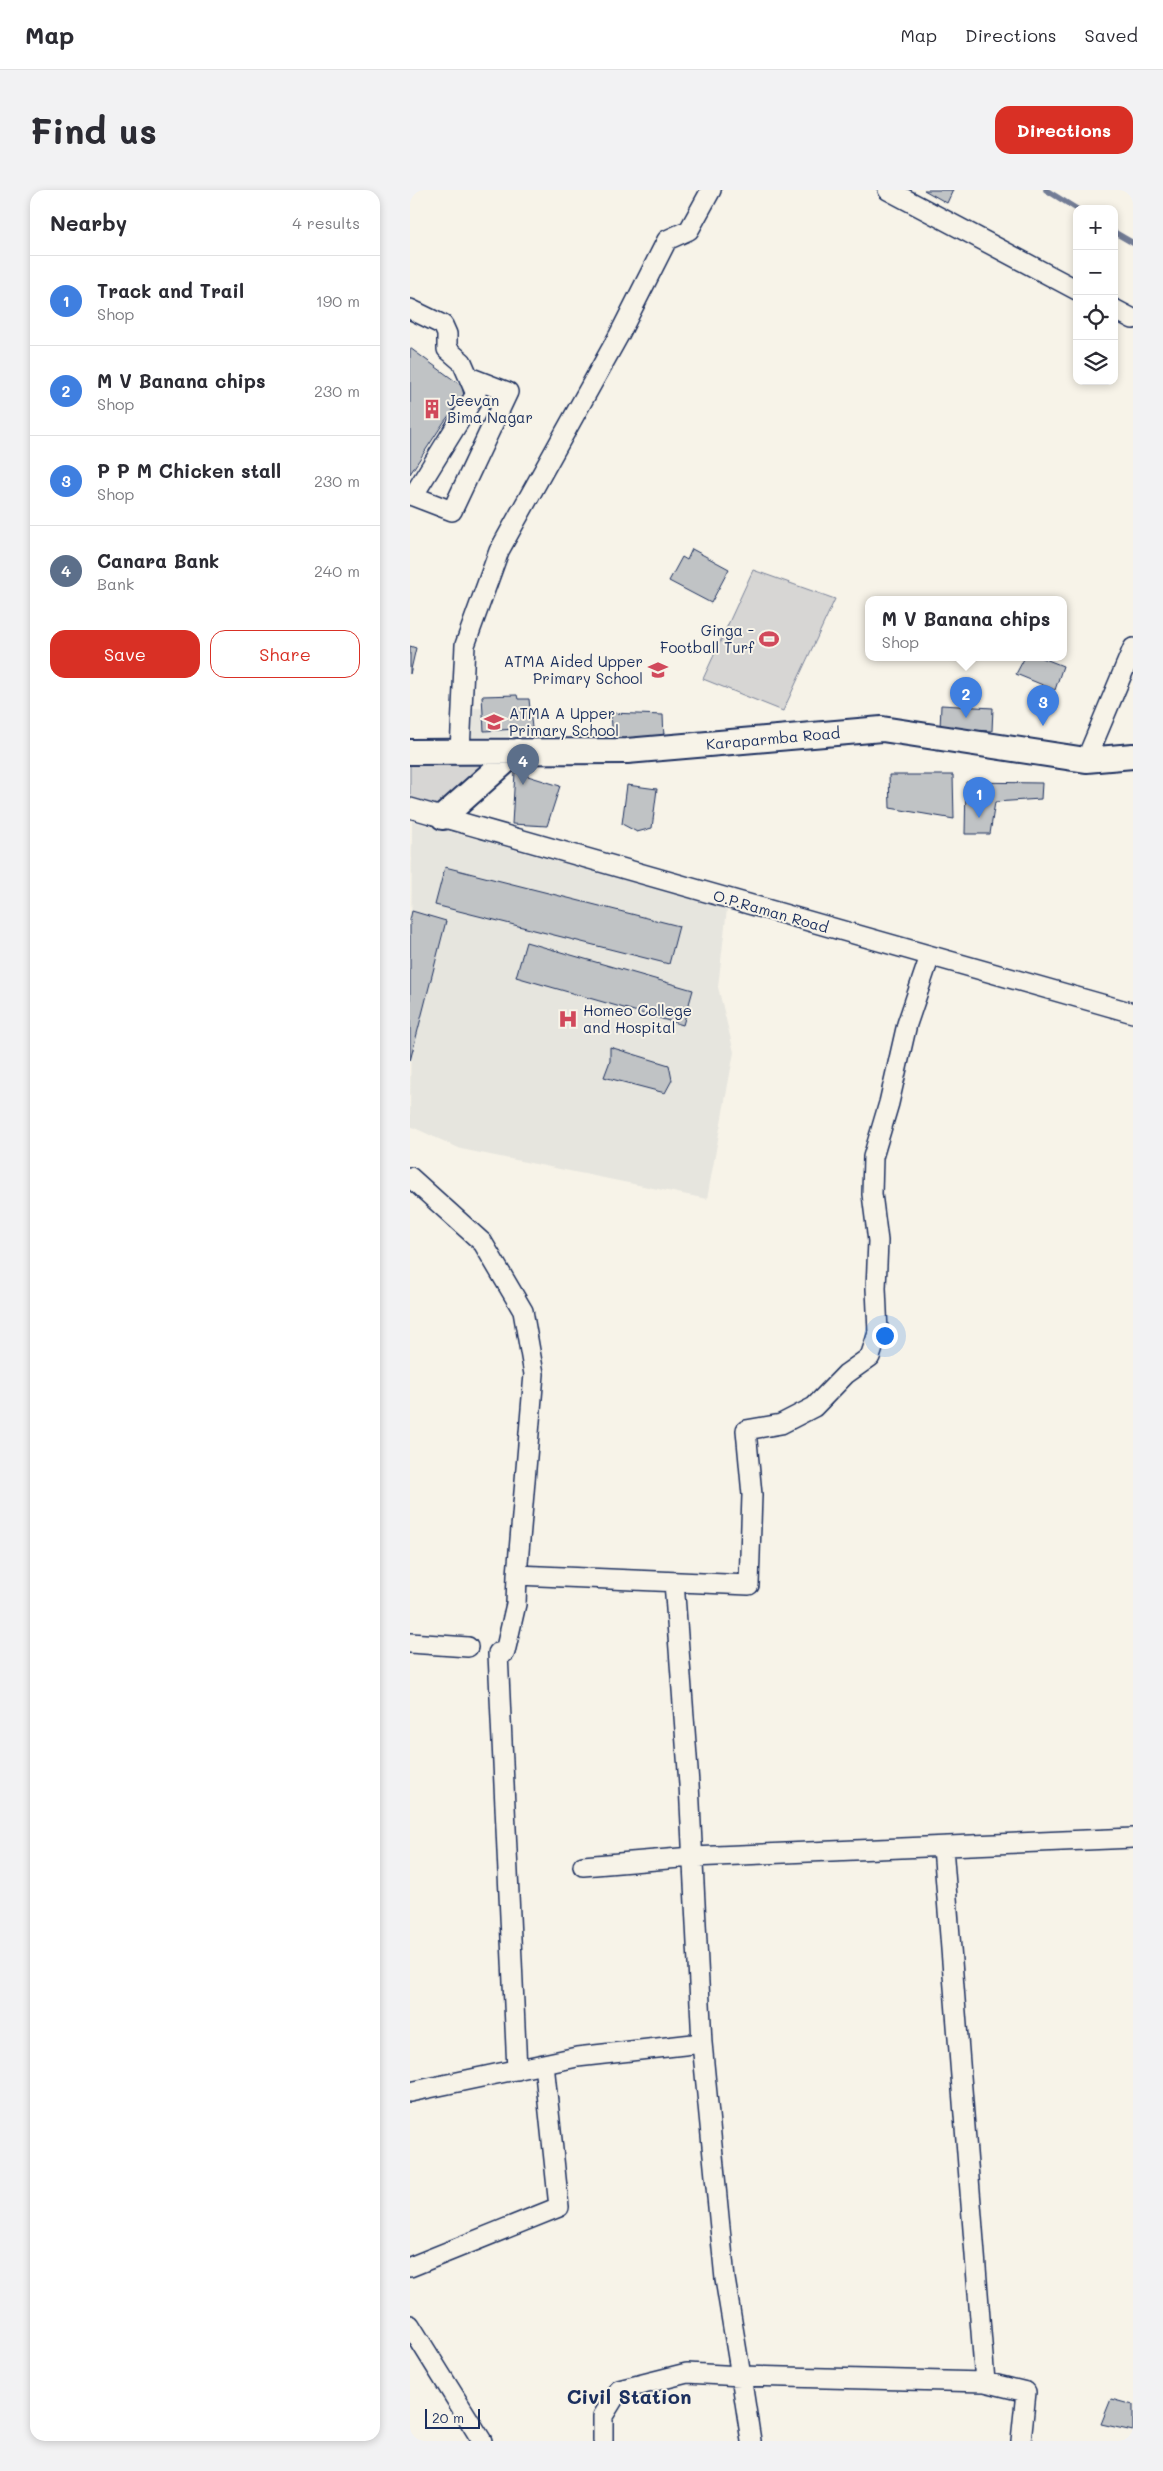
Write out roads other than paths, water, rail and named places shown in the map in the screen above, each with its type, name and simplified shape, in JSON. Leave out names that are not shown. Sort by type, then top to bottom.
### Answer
[{"type":"main road","name":"Karaparmba Road","points":[[410,752],[627,751],[882,728],[1086,760],[1133,756]]},
{"type":"main road","points":[[444,817],[517,751]]},
{"type":"street","points":[[460,751],[465,645],[499,552],[619,335],[667,240],[689,230],[711,190]]},
{"type":"street","points":[[888,190],[1073,288]]},
{"type":"street","points":[[410,309],[443,325],[447,334],[447,349],[462,362],[476,394],[412,496],[452,511],[508,392],[469,377]]},
{"type":"street","points":[[1118,311],[1133,319]]},
{"type":"street","points":[[1086,760],[1133,648]]},
{"type":"street","name":"O.P.Raman Road","points":[[410,808],[1133,1013]]},
{"type":"street","points":[[517,1575],[552,1575],[748,1585],[752,1495],[746,1430],[781,1424],[814,1408],[846,1374],[870,1357],[878,1333],[876,1288],[878,1241],[872,1194],[873,1157],[889,1104],[907,1024],[930,956]]},
{"type":"street","points":[[410,1176],[483,1243],[523,1311],[534,1374],[516,1604],[506,1652],[498,1652],[518,2070]]},
{"type":"street","points":[[674,1582],[689,1784],[702,2043],[725,2279],[751,2441]]},
{"type":"street","points":[[410,1643],[468,1647]]},
{"type":"street","points":[[583,1866],[692,1857],[1133,1838]]},
{"type":"street","points":[[943,1847],[985,2382]]},
{"type":"street","points":[[410,2092],[577,2057],[702,2043]]},
{"type":"street","points":[[410,2267],[559,2207],[544,2064]]},
{"type":"street","points":[[410,2326],[482,2441]]},
{"type":"street","points":[[603,2441],[604,2416],[619,2390],[687,2373],[985,2382],[1026,2392],[1021,2441]]},
{"type":"waterway","points":[[1046,190],[1073,207]]},
{"type":"waterway","points":[[1118,234],[1133,243]]},
{"type":"place","name":"Jeevan Bima Nagar","points":[[432,409]]},
{"type":"place","name":"Ginga - Football Turf","points":[[769,639]]},
{"type":"place","name":"ATMA Aided Upper Primary School","points":[[658,670]]},
{"type":"place","name":"M V Banana chips","points":[[966,718]]},
{"type":"place","name":"ATMA A Upper Primary School","points":[[494,722]]},
{"type":"place","name":"P P M Chicken stall","points":[[1043,726]]},
{"type":"place","name":"Canara Bank","points":[[523,785]]},
{"type":"place","name":"Track and Trail","points":[[979,818]]},
{"type":"place","name":"Homeo College and Hospital","points":[[568,1019]]},
{"type":"district","name":"Civil Station","points":[[629,2396]]}]
